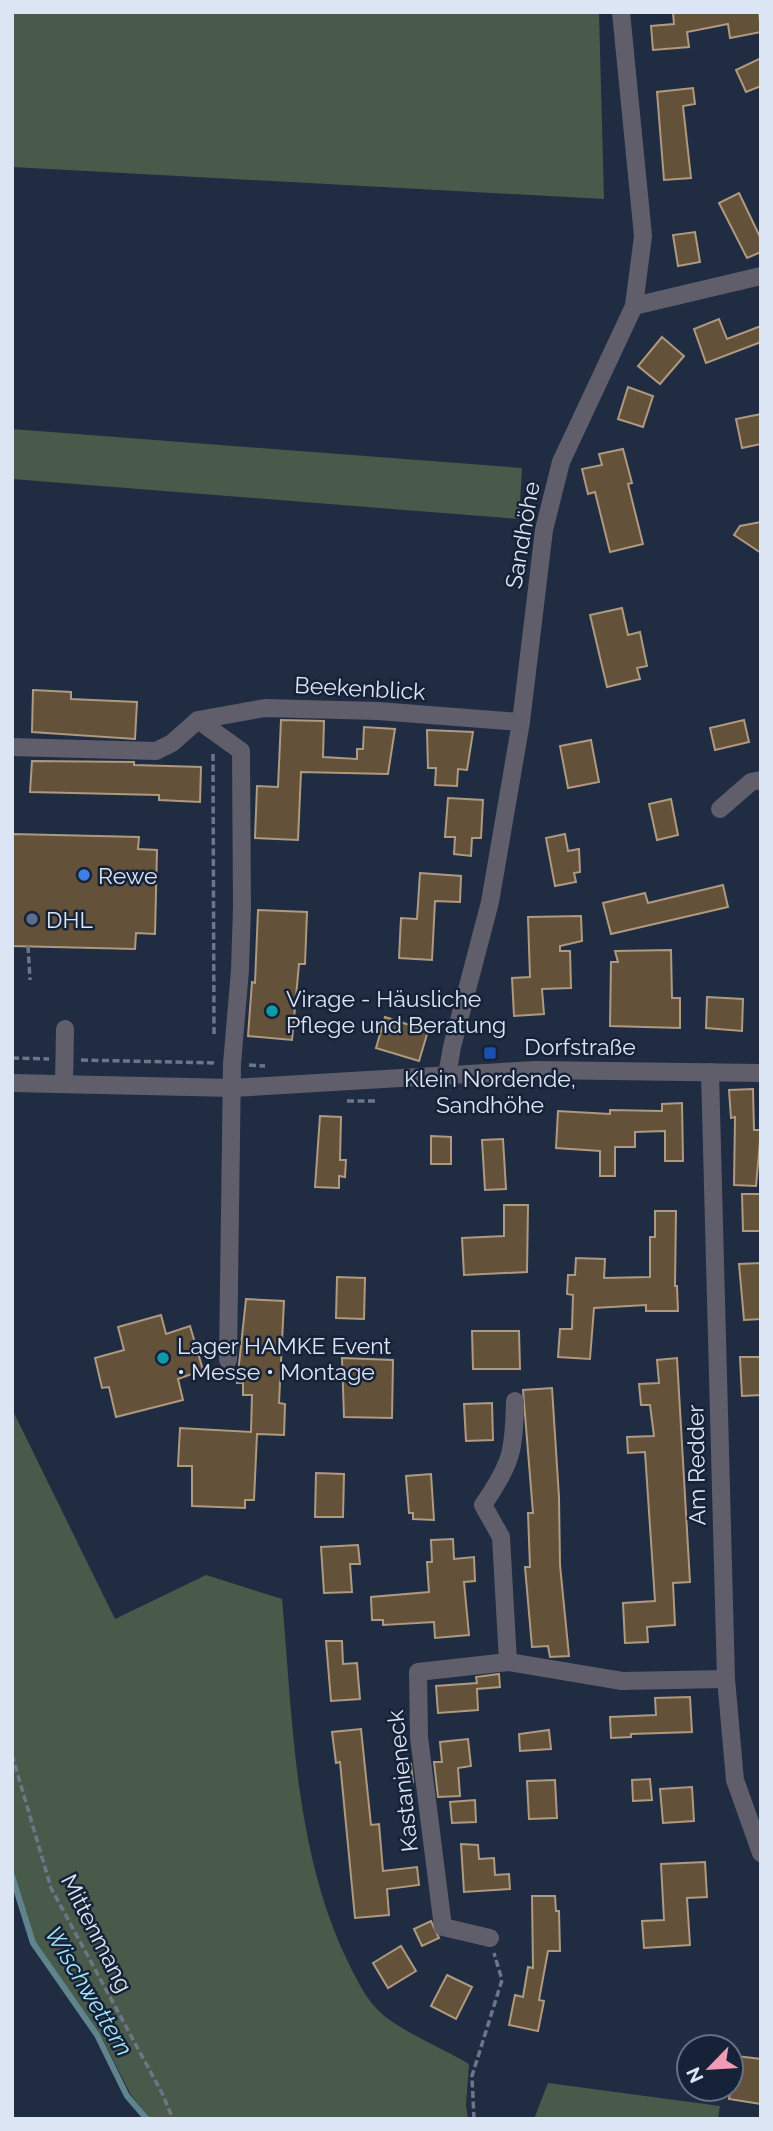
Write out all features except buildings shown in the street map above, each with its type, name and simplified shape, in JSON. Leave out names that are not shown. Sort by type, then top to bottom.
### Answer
[{"type":"street","name":"Sandhöhe","points":[[447,1075],[490,902],[521,722],[544,530],[561,462],[634,306],[643,236],[621,12]]},
{"type":"street","points":[[634,306],[761,276]]},
{"type":"street","name":"Beekenblick","points":[[198,720],[265,708],[378,711],[521,722]]},
{"type":"street","points":[[12,747],[156,751],[172,743],[198,720],[241,751],[242,908],[232,1064],[228,1360]]},
{"type":"street","points":[[720,809],[751,782],[761,780]]},
{"type":"street","points":[[64,1084],[65,1029]]},
{"type":"street","name":"Dorfstraße","points":[[12,1083],[233,1088],[535,1070],[761,1073]]},
{"type":"street","name":"Am Redder","points":[[710,1072],[726,1679],[735,1780],[761,1853]]},
{"type":"street","points":[[508,1662],[501,1537],[483,1504],[505,1472],[512,1450],[515,1401]]},
{"type":"street","name":"Kastanieneck","points":[[490,1938],[443,1927],[419,1737],[418,1672],[508,1662],[622,1681],[726,1679]]},
{"type":"path","points":[[211,749],[215,759],[214,1049]]},
{"type":"path","points":[[28,946],[30,980]]},
{"type":"path","points":[[12,1058],[273,1067]]},
{"type":"path","name":"Mittenmang","points":[[12,1755],[51,1888],[162,2093],[173,2119]]},
{"type":"path","points":[[474,2119],[472,2076],[502,1980],[490,1938]]},
{"type":"green space","points":[[12,12],[599,12],[604,199],[12,167]]},
{"type":"green space","points":[[12,429],[522,468],[519,519],[12,479]]},
{"type":"green space","points":[[12,1409],[115,1619],[206,1575],[282,1599],[299,1785],[317,1877],[331,1921],[355,1977],[376,2008],[389,2020],[469,2064],[466,2105],[468,2119],[151,2119],[131,2095],[100,2034],[33,1940],[12,1870]]},
{"type":"green space","points":[[548,2083],[675,2100],[675,2103],[720,2106],[718,2119],[534,2119]]},
{"type":"waterway","name":"Wischwettern","points":[[12,1876],[33,1943],[97,2035],[127,2096],[147,2119]]},
{"type":"place","name":"Rewe","points":[[84,875]]},
{"type":"place","name":"DHL","points":[[32,919]]},
{"type":"place","name":"Virage - Häusliche Pflege und Beratung","points":[[272,1011]]},
{"type":"place","name":"Klein Nordende, Sandhöhe","points":[[490,1053]]},
{"type":"place","name":"Lager HAMKE Event • Messe • Montage","points":[[163,1358]]}]
